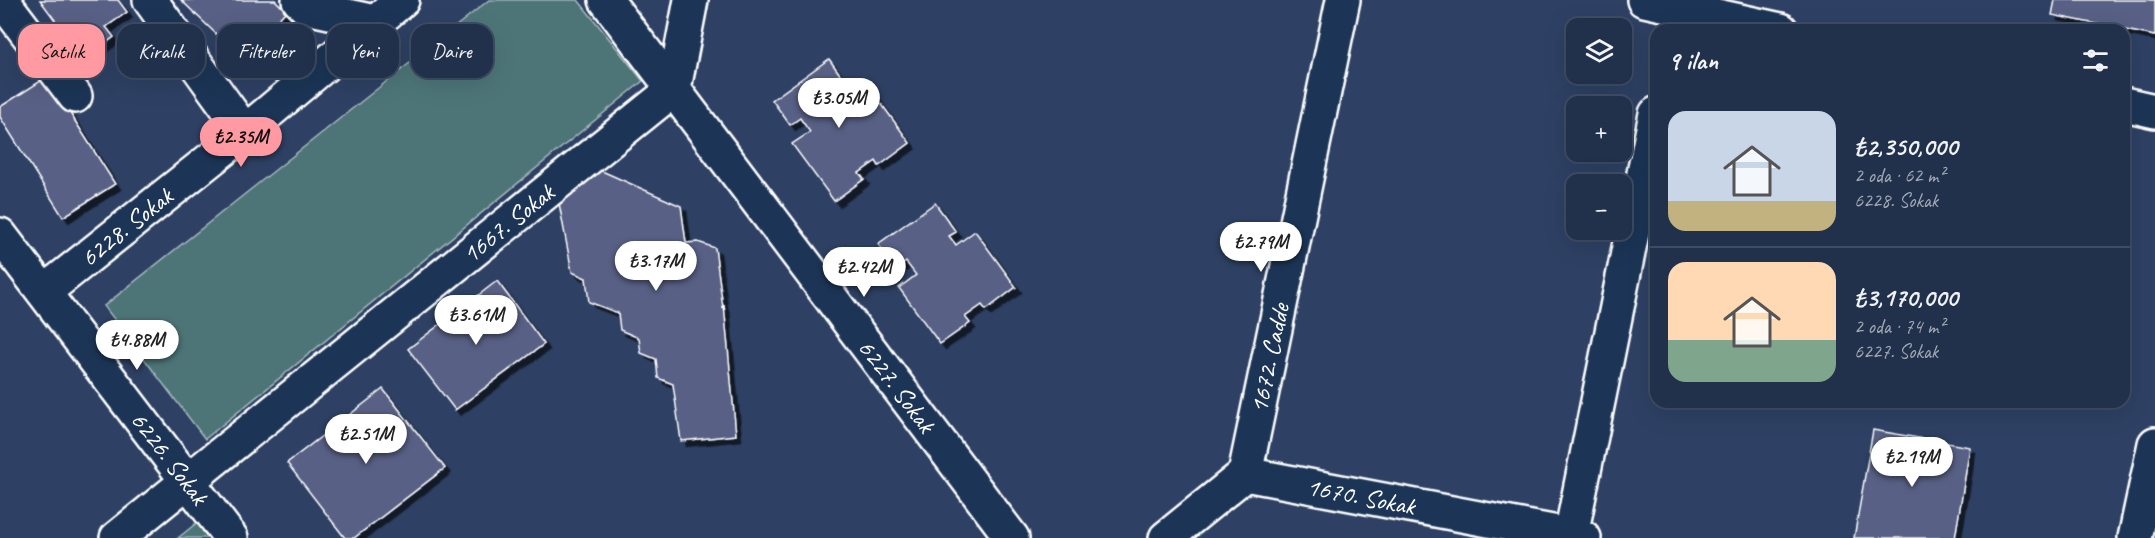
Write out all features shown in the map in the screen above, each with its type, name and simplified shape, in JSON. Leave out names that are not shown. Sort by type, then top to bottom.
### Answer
[{"type":"street","points":[[2,0],[75,96]]},
{"type":"street","points":[[150,0],[245,132]]},
{"type":"street","points":[[300,0],[306,7],[375,22]]},
{"type":"street","name":"6228. Sokak","points":[[44,292],[245,132],[402,0]]},
{"type":"street","name":"6227. Sokak","points":[[606,0],[1012,538]]},
{"type":"street","points":[[674,89],[691,0]]},
{"type":"street","name":"1672. Cadde","points":[[1245,474],[1343,0]]},
{"type":"street","points":[[1644,0],[1676,13],[1744,24]]},
{"type":"street","name":"1667. Sokak","points":[[117,538],[674,89]]},
{"type":"street","points":[[2130,105],[2155,111]]},
{"type":"street","points":[[1578,537],[1650,147]]},
{"type":"street","name":"6226. Sokak","points":[[0,235],[231,538]]},
{"type":"street","points":[[2135,538],[2155,444]]},
{"type":"street","points":[[1167,538],[1245,474]]},
{"type":"street","name":"1670. Sokak","points":[[1245,474],[1578,537]]},
{"type":"green space","points":[[489,0],[578,0],[643,81],[205,439],[104,306],[391,78],[399,78],[399,72],[411,62],[411,78],[493,78],[493,24],[459,24]]},
{"type":"green space","points":[[199,521],[211,538],[178,538]]},
{"type":"building","points":[[40,0],[118,0],[127,12],[106,27],[114,37],[105,44],[105,24],[58,24]]},
{"type":"building","points":[[181,0],[275,0],[286,11],[274,24],[217,24],[217,35]]},
{"type":"building","points":[[2055,0],[2155,0],[2155,36],[2130,31],[2130,24],[2096,24],[2052,15]]},
{"type":"building","points":[[829,59],[849,87],[843,93],[849,101],[869,87],[910,143],[879,166],[876,161],[859,173],[864,179],[834,201],[792,144],[810,132],[800,118],[790,125],[772,100]]},
{"type":"building","points":[[48,78],[115,184],[63,217],[0,117],[0,107]]},
{"type":"building","points":[[595,168],[681,206],[686,243],[698,242],[715,248],[723,308],[724,305],[736,435],[681,441],[673,384],[658,378],[656,359],[641,353],[639,338],[620,330],[618,313],[589,302],[586,278],[572,272],[558,198]]},
{"type":"building","points":[[935,203],[956,232],[949,236],[956,245],[975,231],[1016,287],[986,310],[982,305],[965,317],[970,323],[940,344],[899,288],[916,275],[906,262],[896,269],[878,244]]},
{"type":"building","points":[[497,281],[544,344],[455,410],[408,349]]},
{"type":"building","points":[[383,389],[445,468],[354,538],[345,538],[287,463]]},
{"type":"building","points":[[1873,430],[1970,447],[1955,538],[1854,538]]}]
